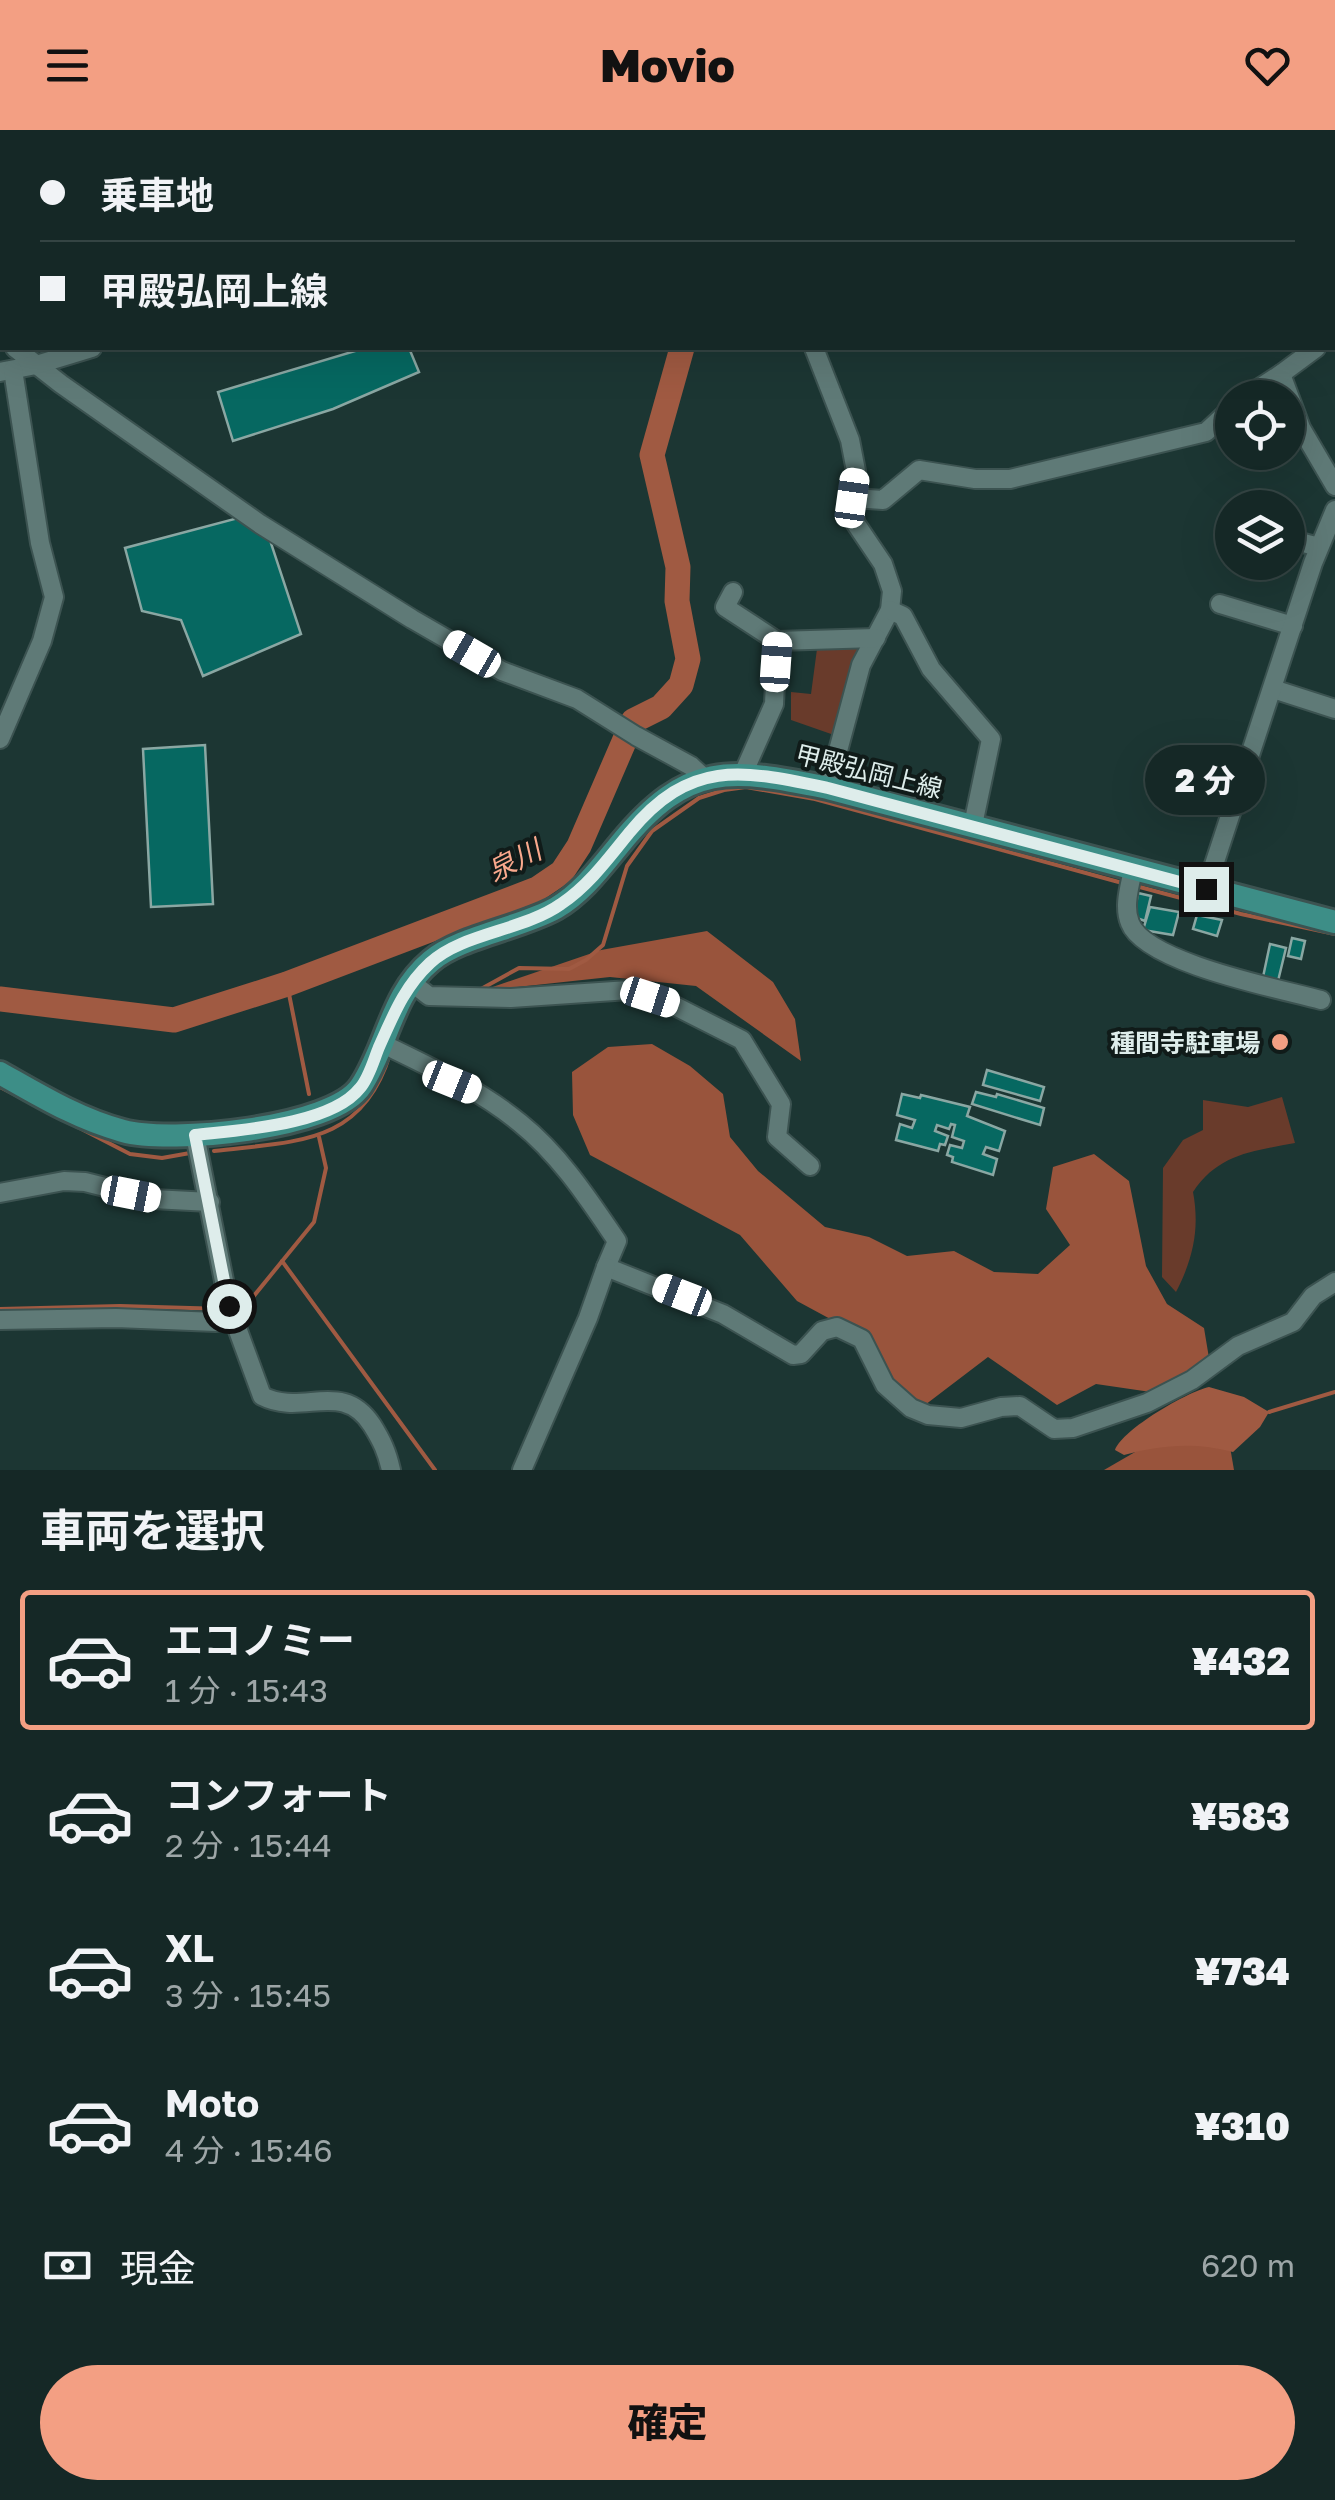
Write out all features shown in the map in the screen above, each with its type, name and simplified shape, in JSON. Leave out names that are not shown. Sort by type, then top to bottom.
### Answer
[{"type":"main road","name":"甲殿弘岡上線","points":[[0,1073],[60,1107],[124,1132],[151,1136],[195,1135],[300,1120],[330,1109],[360,1089],[390,1047],[396,1005],[420,989],[433,960],[559,906],[587,884],[642,816],[671,792],[703,777],[764,775],[828,788],[973,825],[1132,877],[1206,889],[1335,922]]},
{"type":"street","points":[[17,350],[260,524],[412,619],[502,671],[577,699],[691,766],[703,777]]},
{"type":"street","points":[[0,739],[42,642],[54,597],[6,371],[85,350]]},
{"type":"street","points":[[815,350],[850,440],[856,472],[852,498],[856,524],[883,564],[892,591],[890,610],[861,665],[828,788]]},
{"type":"street","points":[[1272,380],[1313,350]]},
{"type":"street","points":[[1281,374],[1300,428],[1335,486]]},
{"type":"street","points":[[852,498],[883,500],[919,470],[974,480],[1010,479],[1206,432],[1215,424]]},
{"type":"street","points":[[1206,889],[1319,548],[1333,517]]},
{"type":"street","points":[[1305,543],[1319,548]]},
{"type":"street","points":[[732,592],[725,607],[777,642],[876,638]]},
{"type":"street","points":[[1220,604],[1293,626]]},
{"type":"street","points":[[890,610],[903,616],[931,669],[991,739],[973,825]]},
{"type":"street","points":[[743,774],[774,704],[777,642]]},
{"type":"street","points":[[1273,690],[1335,709]]},
{"type":"street","points":[[1132,877],[1126,908],[1137,935],[1176,958],[1233,978],[1321,1000]]},
{"type":"street","points":[[420,989],[511,998],[629,990],[672,1004],[742,1040],[781,1104],[777,1137],[810,1166]]},
{"type":"street","points":[[390,1047],[474,1091],[521,1124],[554,1156],[617,1242],[582,1334],[522,1470]]},
{"type":"street","points":[[195,1135],[232,1313],[262,1396],[290,1404],[341,1400],[362,1409],[386,1446],[391,1470]]},
{"type":"street","points":[[0,1194],[64,1181],[85,1182],[153,1199],[210,1202]]},
{"type":"street","points":[[606,1267],[723,1314],[793,1355],[801,1354],[822,1331],[850,1331],[862,1339],[894,1396],[928,1415],[961,1418],[1000,1407],[1020,1406],[1054,1429],[1072,1428],[1170,1392],[1238,1346],[1293,1322],[1313,1296],[1335,1282]]},
{"type":"street","points":[[0,1320],[116,1318],[216,1322],[232,1313]]},
{"type":"shaded area","points":[[817,649],[861,649],[834,735],[791,720],[791,692],[811,694]]},
{"type":"shaded area","points":[[707,931],[773,982],[795,1019],[801,1061],[696,986],[610,977],[481,991],[601,950]]},
{"type":"shaded area","points":[[652,1044],[690,1066],[723,1094],[730,1137],[758,1171],[825,1227],[869,1237],[907,1256],[954,1251],[994,1272],[1038,1274],[1070,1245],[1046,1209],[1053,1167],[1094,1154],[1129,1181],[1146,1266],[1167,1304],[1204,1328],[1211,1370],[1178,1396],[1096,1384],[1057,1405],[988,1357],[921,1408],[889,1380],[871,1341],[797,1301],[740,1235],[590,1155],[573,1115],[572,1072],[608,1047]]},
{"type":"shaded area","points":[[1282,1097],[1295,1143],[1238,1156],[1203,1179],[1193,1192],[1194,1244],[1176,1292],[1162,1277],[1163,1168],[1183,1140],[1203,1130],[1203,1100],[1248,1107]]},
{"type":"shaded area","points":[[1209,1387],[1244,1397],[1269,1412],[1260,1427],[1233,1452],[1192,1446],[1124,1455],[1115,1450],[1120,1441],[1157,1412]]},
{"type":"shaded area","points":[[1185,1434],[1229,1441],[1234,1470],[1104,1470],[1142,1448]]},
{"type":"building","points":[[358,350],[410,350],[419,372],[333,409],[233,441],[218,392]]},
{"type":"building","points":[[238,518],[270,540],[301,634],[203,676],[181,620],[142,611],[125,548]]},
{"type":"building","points":[[205,745],[213,904],[151,907],[143,749]]},
{"type":"building","points":[[1138,893],[1151,896],[1145,921],[1134,917]]},
{"type":"building","points":[[1150,907],[1179,912],[1173,935],[1143,930]]},
{"type":"building","points":[[1197,915],[1222,920],[1217,936],[1193,929]]},
{"type":"building","points":[[1292,938],[1305,941],[1301,959],[1288,956]]},
{"type":"building","points":[[1270,944],[1286,948],[1278,981],[1263,977]]},
{"type":"building","points":[[987,1070],[1044,1087],[1040,1101],[983,1085]]},
{"type":"building","points":[[976,1092],[1044,1108],[1040,1125],[972,1104]]},
{"type":"building","points":[[902,1094],[970,1107],[967,1116],[1005,1131],[999,1151],[986,1147],[983,1154],[997,1159],[993,1175],[952,1162],[953,1157],[947,1155],[950,1145],[962,1148],[964,1141],[952,1137],[955,1125],[951,1124],[949,1129],[937,1125],[935,1131],[948,1136],[938,1151],[896,1140],[900,1124],[912,1128],[915,1120],[897,1115]]},
{"type":"waterway","name":"泉川","points":[[0,999],[174,1020],[287,984],[537,889],[562,872],[579,846],[633,721],[661,707],[681,685],[688,659],[677,601],[678,567],[652,455],[681,350]]},
{"type":"waterway","points":[[481,989],[519,968],[569,969],[586,960],[603,945],[627,866],[652,831],[699,798],[724,790],[746,787],[815,799],[1126,884]]},
{"type":"waterway","points":[[1136,886],[1335,934]]},
{"type":"waterway","points":[[287,984],[309,1094]]},
{"type":"waterway","points":[[214,1151],[298,1140],[343,1122],[362,1107],[378,1084],[390,1054]]},
{"type":"waterway","points":[[0,1087],[130,1154],[162,1158],[190,1153]]},
{"type":"waterway","points":[[235,1309],[244,1308],[314,1222],[326,1168],[319,1137]]},
{"type":"waterway","points":[[282,1261],[435,1470]]},
{"type":"waterway","points":[[0,1309],[225,1309]]},
{"type":"waterway","points":[[1269,1412],[1335,1392]]},
{"type":"place","name":"種間寺駐車場","points":[[1280,1042]]},
{"type":"route","points":[[229,1306],[195,1135],[300,1120],[330,1109],[360,1089],[396,1005],[411,982],[433,960],[559,906],[587,884],[642,816],[671,792],[703,777],[764,775],[828,788],[1206,889]]}]
